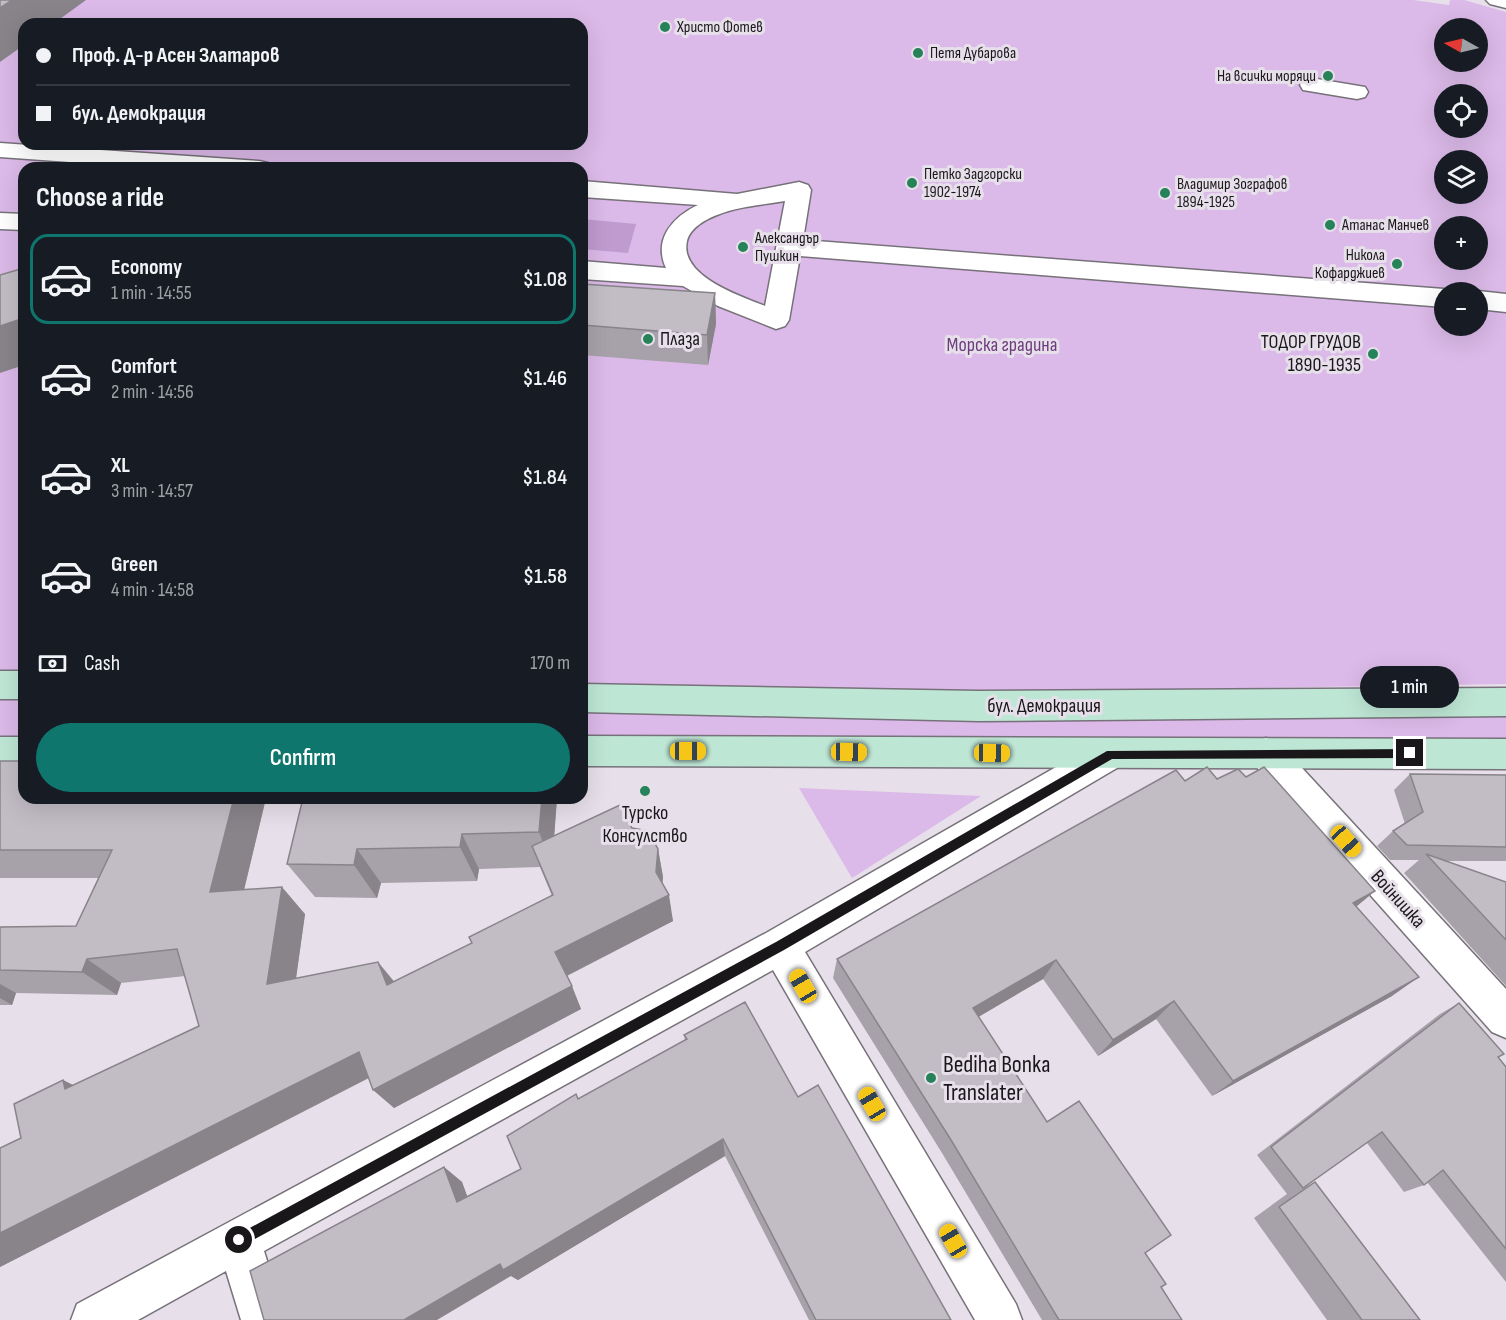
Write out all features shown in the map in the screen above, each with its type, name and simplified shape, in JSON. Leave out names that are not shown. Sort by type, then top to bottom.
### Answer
[{"type":"main road","points":[[0,685],[18,685]]},
{"type":"main road","name":"бул. Демокрация","points":[[588,698],[979,706],[1506,702]]},
{"type":"main road","points":[[588,751],[1506,754]]},
{"type":"main road","points":[[0,752],[18,752]]},
{"type":"street","points":[[1497,0],[1506,2]]},
{"type":"street","points":[[1311,85],[1343,88]]},
{"type":"street","points":[[0,150],[146,162]]},
{"type":"street","points":[[588,189],[742,200]]},
{"type":"street","points":[[799,190],[789,247],[776,320],[702,288],[688,278],[675,264],[672,253],[673,242],[680,228],[691,218],[706,210],[742,200],[799,190]]},
{"type":"street","points":[[0,220],[18,222]]},
{"type":"street","points":[[789,247],[1434,297]]},
{"type":"street","points":[[588,270],[688,278]]},
{"type":"street","points":[[1488,301],[1506,303]]},
{"type":"street","name":"Войнишка","points":[[1266,753],[1506,1018]]},
{"type":"street","points":[[93,1320],[780,946],[1110,754]]},
{"type":"street","points":[[780,946],[1000,1320]]},
{"type":"street","points":[[239,1240],[263,1320]]},
{"type":"green space","name":"Морска градина","points":[[0,0],[1413,0],[1449,5],[1450,0],[1464,0],[1506,12],[1506,684],[990,692],[588,683],[588,162],[18,162],[18,670],[0,670]]},
{"type":"green space","points":[[0,700],[18,700],[18,738],[0,738]]},
{"type":"green space","points":[[588,708],[1506,709],[1506,744],[588,740]]},
{"type":"green space","points":[[799,788],[981,796],[852,878]]},
{"type":"shaded area","points":[[588,220],[636,224],[628,253],[588,250]]},
{"type":"building","points":[[0,0],[12,0],[0,8]]},
{"type":"building","points":[[18,270],[18,320],[0,326],[0,275]]},
{"type":"building","points":[[588,284],[715,293],[707,335],[588,325]]},
{"type":"building","points":[[0,761],[18,761],[18,804],[232,804],[210,892],[282,887],[267,984],[378,962],[387,985],[472,943],[469,937],[553,895],[532,846],[620,805],[632,828],[648,831],[658,849],[656,872],[669,895],[555,952],[572,986],[373,1090],[359,1052],[0,1233],[0,1148],[21,1138],[14,1104],[63,1080],[65,1089],[199,1026],[177,949],[87,959],[82,972],[0,970],[0,927],[76,926],[112,850],[0,850]]},
{"type":"building","points":[[1207,767],[1217,779],[1238,769],[1246,777],[1264,767],[1375,891],[1353,903],[1419,977],[1233,1081],[1174,1001],[1113,1040],[1056,960],[973,1008],[1047,1122],[1079,1101],[1171,1235],[1145,1253],[1166,1284],[1161,1287],[1182,1320],[1059,1320],[951,1140],[837,959],[1176,770],[1185,781]]},
{"type":"building","points":[[1410,774],[1506,775],[1506,847],[1407,845],[1393,831],[1423,812]]},
{"type":"building","points":[[302,804],[541,804],[539,832],[462,834],[460,847],[357,849],[354,865],[287,864]]},
{"type":"building","points":[[1426,854],[1506,882],[1506,940]]},
{"type":"building","points":[[745,1002],[798,1097],[818,1085],[951,1320],[816,1320],[723,1139],[503,1270],[500,1264],[404,1320],[264,1320],[250,1271],[444,1167],[457,1202],[521,1169],[507,1136],[576,1094],[578,1099],[687,1039],[684,1035]]},
{"type":"building","points":[[1459,1003],[1504,1054],[1498,1057],[1506,1067],[1506,1249],[1443,1170],[1424,1185],[1382,1132],[1303,1188],[1271,1147]]},
{"type":"building","points":[[1315,1182],[1420,1320],[1362,1320],[1279,1207]]},
{"type":"place","name":"Христо Фотев","points":[[665,27]]},
{"type":"place","name":"Петя Дубарова","points":[[918,53]]},
{"type":"place","name":"На всички моряци","points":[[1328,76]]},
{"type":"place","name":"Петко Задгорски 1902-1974","points":[[912,183]]},
{"type":"place","name":"Владимир Зографов 1894-1925","points":[[1165,193]]},
{"type":"place","name":"Атанас Манчев","points":[[1330,225]]},
{"type":"place","name":"Александър Пушкин","points":[[743,247]]},
{"type":"place","name":"Никола Кофарджиев","points":[[1397,264]]},
{"type":"place","name":"Плаза","points":[[648,339]]},
{"type":"place","name":"TOДOP ГРУДОВ 1890-1935","points":[[1373,354]]},
{"type":"place","name":"Турско Консулство","points":[[645,791]]},
{"type":"place","name":"Bediha Bonka Translater","points":[[931,1078]]},
{"type":"route","points":[[239,1240],[780,946],[1110,754],[1410,753]]}]
